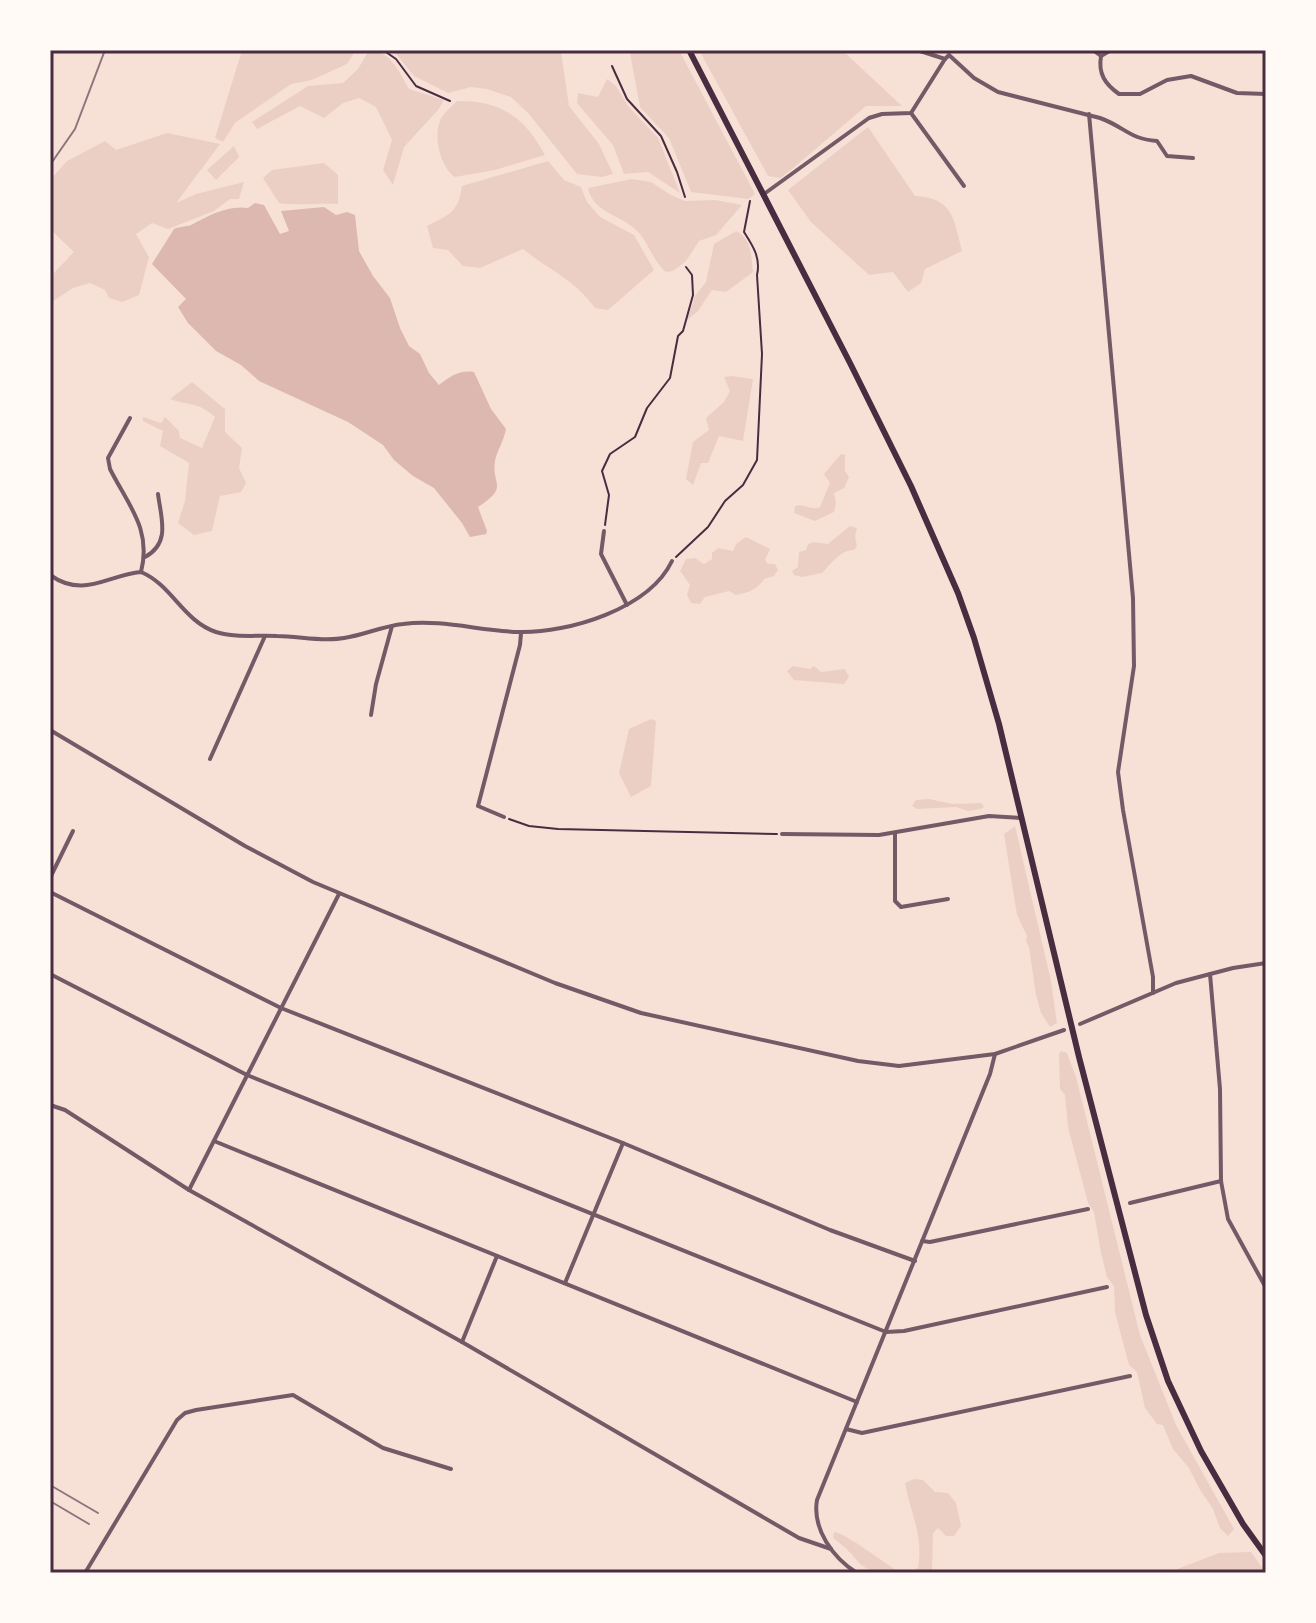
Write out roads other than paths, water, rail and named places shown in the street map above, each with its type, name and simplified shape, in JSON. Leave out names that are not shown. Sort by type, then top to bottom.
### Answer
[{"type":"highway","points":[[689,50],[911,486],[958,593],[987,679],[1079,1057],[1131,1261],[1157,1349],[1184,1417],[1243,1524],[1266,1556]]},
{"type":"street","points":[[917,50],[949,55],[984,84],[1022,100],[1114,122],[1137,138],[1157,141],[1167,156],[1193,158]]},
{"type":"street","points":[[1093,50],[1101,56]]},
{"type":"street","points":[[1111,50],[1101,56],[1099,68],[1102,76],[1119,94],[1140,94],[1167,80],[1191,76],[1237,93],[1266,94]]},
{"type":"street","points":[[911,113],[949,55]]},
{"type":"street","points":[[764,194],[869,118],[882,114],[911,113]]},
{"type":"street","points":[[911,113],[964,186]]},
{"type":"street","points":[[1089,114],[1133,598],[1134,666],[1118,772],[1153,977],[1153,993]]},
{"type":"street","points":[[130,418],[108,458],[110,469],[143,532],[145,557],[141,572]]},
{"type":"street","points":[[145,557],[161,544],[164,535],[158,494]]},
{"type":"street","points":[[604,531],[601,554],[627,605]]},
{"type":"street","points":[[50,575],[78,587],[141,572],[154,579],[185,613],[219,633],[340,639],[404,623],[521,633],[583,623],[627,605],[654,585],[672,561]]},
{"type":"street","points":[[371,715],[392,626]]},
{"type":"street","points":[[504,817],[478,806],[521,633]]},
{"type":"street","points":[[210,759],[265,636]]},
{"type":"street","points":[[50,730],[295,874],[569,988],[673,1022],[889,1066],[995,1054],[1064,1030]]},
{"type":"street","points":[[782,834],[895,833],[989,816],[1022,818]]},
{"type":"street","points":[[50,878],[73,831]]},
{"type":"street","points":[[895,833],[895,901],[898,905],[948,899]]},
{"type":"street","points":[[50,892],[281,1008],[915,1262]]},
{"type":"street","points":[[189,1190],[339,894]]},
{"type":"street","points":[[1080,1024],[1176,983],[1266,963]]},
{"type":"street","points":[[50,974],[247,1075],[886,1332],[904,1331],[1107,1287]]},
{"type":"street","points":[[1210,974],[1220,1089],[1221,1181],[1228,1219],[1266,1288]]},
{"type":"street","points":[[857,1573],[833,1550],[817,1522],[815,1508],[990,1074],[995,1054]]},
{"type":"street","points":[[50,1105],[65,1110],[189,1190],[462,1342],[799,1538],[833,1550]]},
{"type":"street","points":[[214,1141],[857,1402]]},
{"type":"street","points":[[565,1283],[623,1143]]},
{"type":"street","points":[[1130,1203],[1221,1181]]},
{"type":"street","points":[[922,1241],[930,1242],[1088,1209]]},
{"type":"street","points":[[462,1342],[497,1256]]},
{"type":"street","points":[[846,1429],[862,1433],[1130,1376]]},
{"type":"street","points":[[85,1573],[177,1420],[185,1413],[293,1395],[383,1448],[451,1469]]},
{"type":"railway","points":[[50,165],[75,129],[105,50]]},
{"type":"railway","points":[[50,1485],[98,1513]]},
{"type":"railway","points":[[50,1501],[89,1524]]}]
